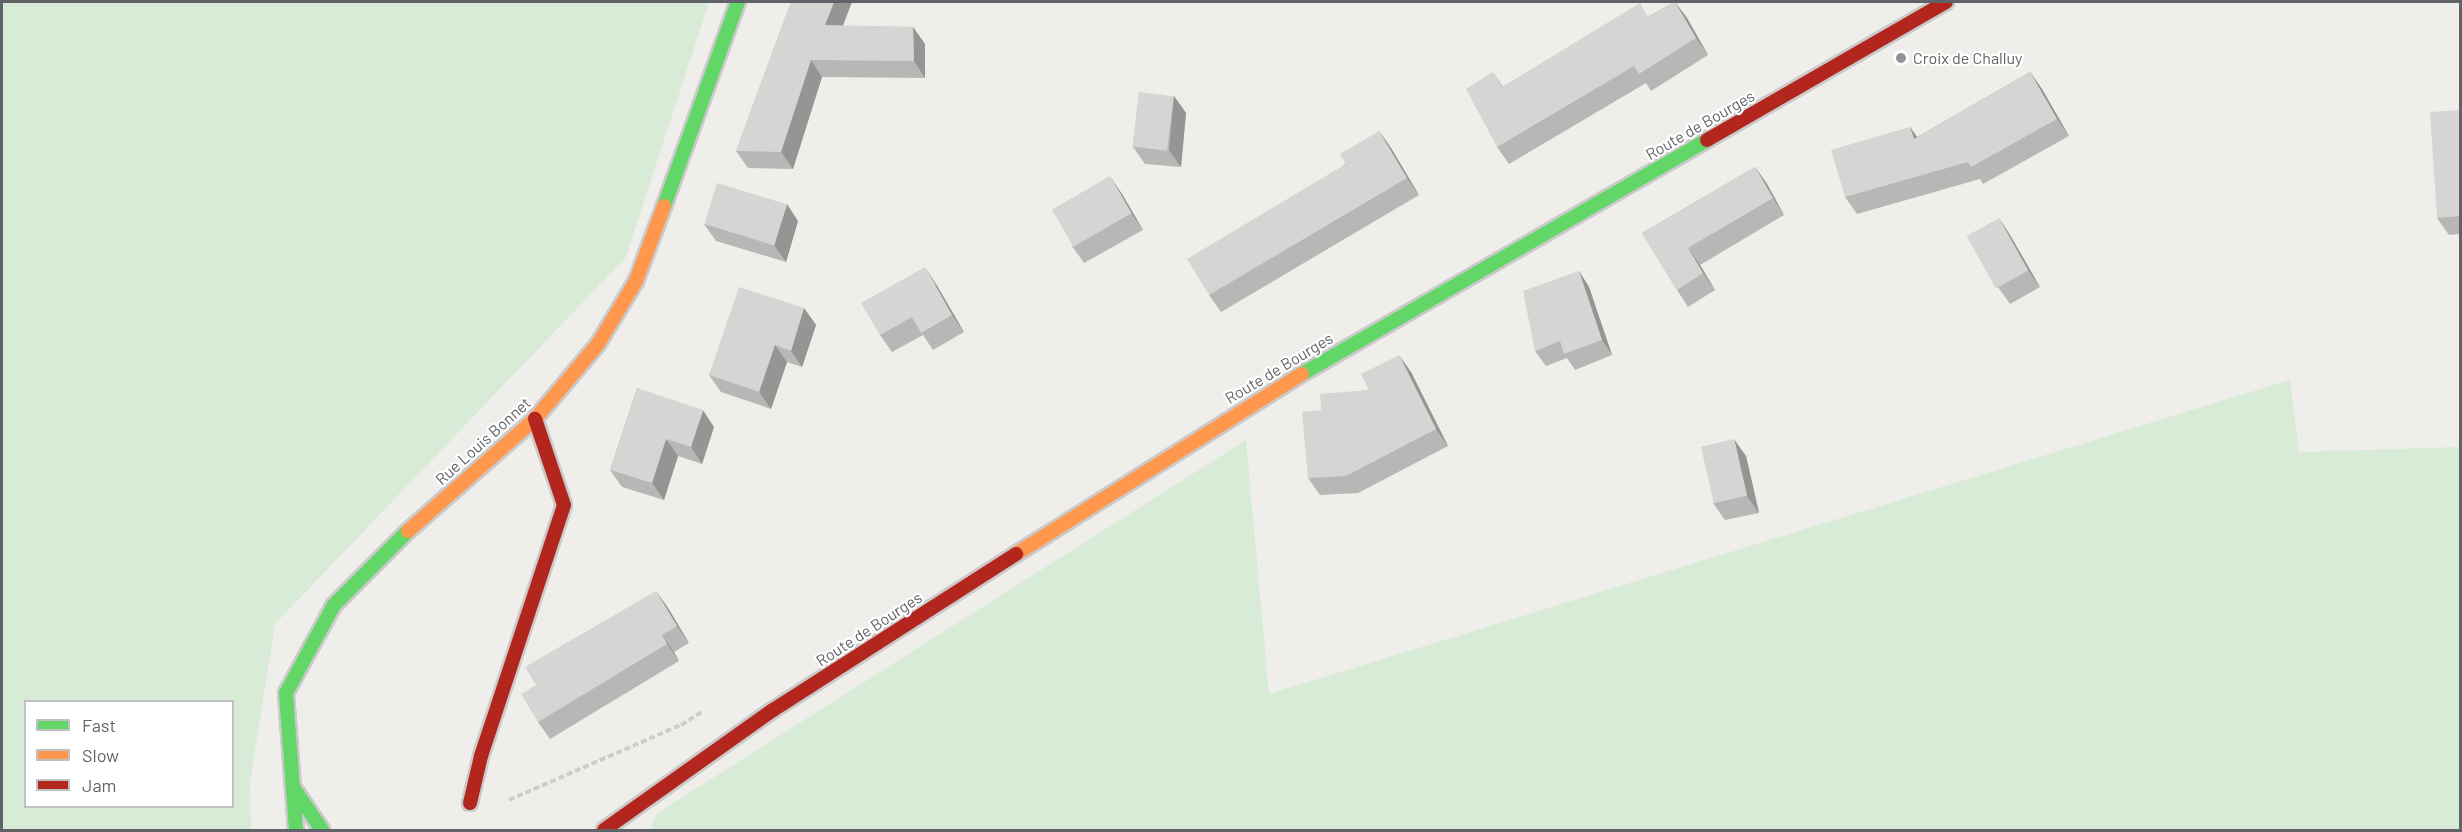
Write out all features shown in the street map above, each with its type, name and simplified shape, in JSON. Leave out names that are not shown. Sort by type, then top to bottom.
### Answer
[{"type":"street","name":"Rue Louis Bonnet","points":[[296,831],[286,743],[286,693],[334,605],[412,527],[535,419],[598,344],[636,281],[738,2]]},
{"type":"street","name":"Route de Bourges","points":[[604,831],[773,710],[1251,404],[1946,2]]},
{"type":"street","points":[[470,803],[481,756],[564,505],[535,419]]},
{"type":"street","name":"Rue Louis Bonnet","points":[[292,786],[322,831]]},
{"type":"street","name":"Route de Bourges","points":[[630,831],[652,798]]},
{"type":"path","points":[[470,803],[502,803],[681,724],[707,758]]},
{"type":"green space","points":[[2,2],[709,2],[626,257],[275,624],[250,783],[251,830],[2,830]]},
{"type":"green space","points":[[2290,380],[2299,452],[2460,447],[2460,830],[650,830],[656,814],[1246,440],[1269,694]]},
{"type":"building","points":[[791,2],[834,2],[825,25],[913,27],[914,61],[811,60],[781,152],[736,151]]},
{"type":"building","points":[[1673,2],[1696,38],[1639,74],[1634,66],[1497,147],[1466,89],[1493,72],[1502,87],[1640,3],[1648,17]]},
{"type":"building","points":[[2030,72],[2057,119],[1971,167],[1968,162],[1845,197],[1831,150],[1910,127],[1914,139]]},
{"type":"building","points":[[1139,92],[1174,96],[1167,151],[1132,147]]},
{"type":"building","points":[[2460,110],[2460,216],[2437,218],[2430,112]]},
{"type":"building","points":[[1379,131],[1407,178],[1209,295],[1187,259],[1346,164],[1340,154]]},
{"type":"building","points":[[1755,167],[1773,198],[1688,248],[1703,273],[1677,290],[1642,233]]},
{"type":"building","points":[[1110,176],[1132,213],[1073,247],[1052,210]]},
{"type":"building","points":[[717,183],[787,204],[774,245],[704,224]]},
{"type":"building","points":[[1999,218],[2028,270],[1996,288],[1967,236]]},
{"type":"building","points":[[925,267],[952,315],[921,333],[912,317],[880,335],[861,303]]},
{"type":"building","points":[[1579,271],[1602,340],[1564,354],[1560,341],[1535,351],[1523,291]]},
{"type":"building","points":[[739,287],[804,308],[791,351],[775,345],[759,392],[709,375]]},
{"type":"building","points":[[1399,355],[1436,429],[1346,476],[1308,478],[1302,412],[1321,410],[1320,394],[1369,390],[1361,374]]},
{"type":"building","points":[[637,388],[703,410],[691,447],[666,439],[652,483],[610,470]]},
{"type":"building","points":[[1734,439],[1747,496],[1714,503],[1701,447]]},
{"type":"building","points":[[656,591],[677,626],[662,635],[667,644],[538,722],[521,694],[536,685],[525,667]]},
{"type":"traffic: fast","points":[[664,206],[738,2]]},
{"type":"traffic: fast","points":[[1302,374],[1707,140]]},
{"type":"traffic: fast","points":[[296,830],[286,693],[334,605],[408,531]]},
{"type":"traffic: fast","points":[[293,787],[322,830]]},
{"type":"traffic: slow","points":[[408,531],[535,419],[598,344],[636,281],[664,206]]},
{"type":"traffic: slow","points":[[1016,554],[1302,374]]},
{"type":"traffic: jam","points":[[1707,140],[1946,2]]},
{"type":"traffic: jam","points":[[470,803],[481,756],[564,505],[535,419]]},
{"type":"traffic: jam","points":[[604,830],[773,710],[1016,554]]},
{"type":"place","name":"Croix de Challuy","points":[[1901,58]]}]
